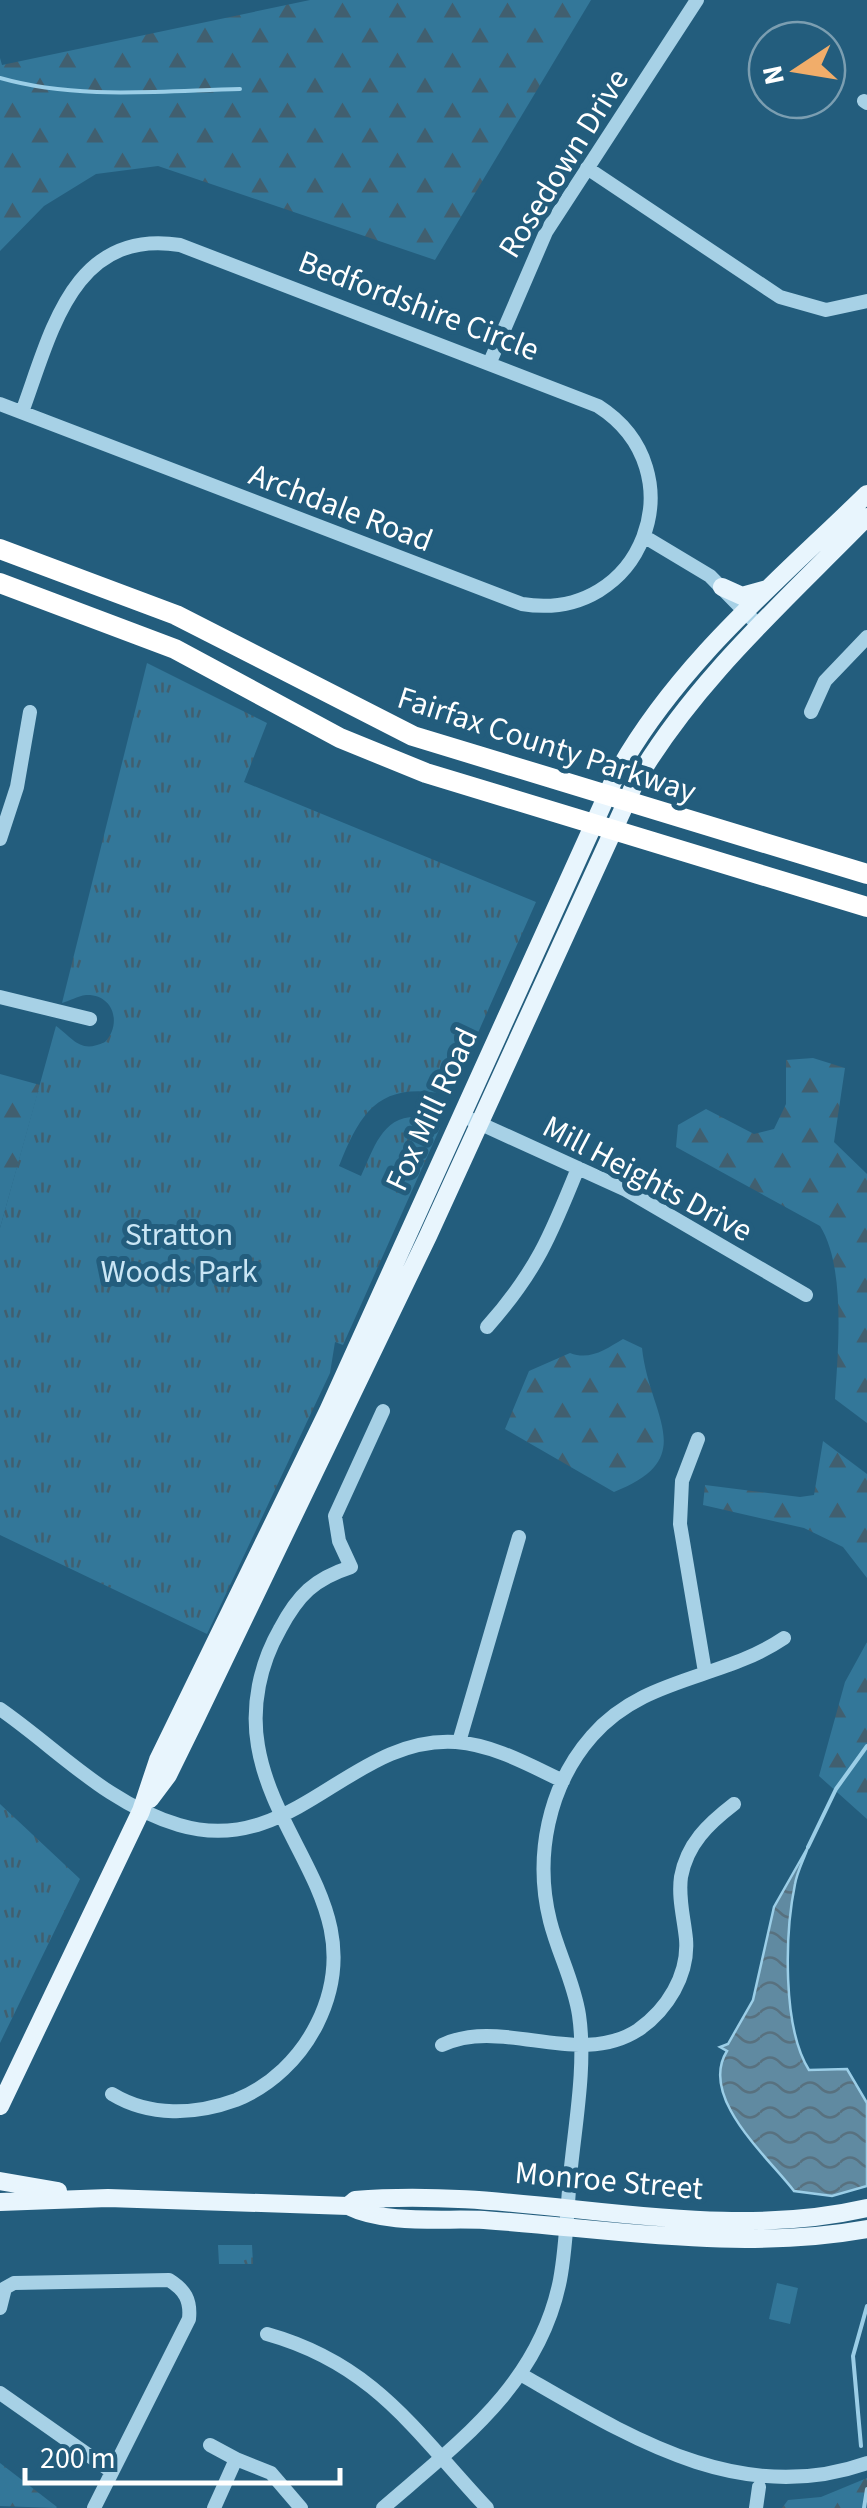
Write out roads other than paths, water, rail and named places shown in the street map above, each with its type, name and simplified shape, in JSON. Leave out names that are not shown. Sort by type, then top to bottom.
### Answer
[{"type":"highway","name":"Fairfax County Parkway","points":[[0,549],[176,615],[413,736],[867,874]]},
{"type":"highway","name":"Fairfax County Parkway","points":[[0,583],[176,649],[340,738],[396,761],[601,828],[867,907]]},
{"type":"main road","name":"Fox Mill Road","points":[[0,2106],[141,1811],[158,1760],[328,1411],[460,1115],[667,698],[746,612],[867,494]]},
{"type":"main road","name":"Fox Mill Road","points":[[615,799],[686,708],[867,517]]},
{"type":"main road","points":[[722,587],[746,596],[772,587]]},
{"type":"main road","name":"Fox Mill Road","points":[[141,1811],[168,1775],[479,1124],[601,828]]},
{"type":"main road","points":[[0,2181],[108,2198]]},
{"type":"main road","name":"Monroe Street","points":[[348,2206],[355,2200],[390,2197],[735,2221],[833,2216],[867,2208]]},
{"type":"main road","name":"Monroe Street","points":[[0,2202],[108,2198],[348,2206],[358,2211],[414,2218],[757,2241],[867,2230]]},
{"type":"street","name":"Rosedown Drive","points":[[490,362],[531,262],[587,168],[697,0]]},
{"type":"street","points":[[587,168],[780,297],[826,310],[867,301]]},
{"type":"street","name":"Bedfordshire Circle","points":[[22,412],[74,286],[102,260],[146,243],[191,247],[598,406],[626,430],[649,483],[645,537]]},
{"type":"street","name":"Archdale Road","points":[[0,404],[522,604],[562,605],[598,592],[620,575],[645,537]]},
{"type":"street","points":[[645,537],[693,563],[760,627]]},
{"type":"street","points":[[811,712],[824,680],[867,636]]},
{"type":"street","points":[[0,839],[17,788],[30,712]]},
{"type":"street","points":[[0,997],[90,1019]]},
{"type":"street","name":"Mill Heights Drive","points":[[460,1115],[673,1216],[806,1295]]},
{"type":"street","points":[[487,1327],[526,1283],[544,1254],[578,1168]]},
{"type":"street","points":[[112,2094],[158,2111],[220,2106],[270,2082],[312,2035],[330,1992],[333,1932],[318,1885],[282,1816],[258,1743],[256,1699],[268,1652],[290,1610],[321,1576],[351,1567],[338,1542],[335,1516],[383,1411]]},
{"type":"street","points":[[698,1438],[682,1481],[680,1524],[705,1672]]},
{"type":"street","points":[[459,1742],[518,1537]]},
{"type":"street","points":[[383,2508],[444,2460],[522,2374],[550,2315],[565,2228],[580,2044],[575,1995],[550,1925],[543,1873],[546,1830],[563,1782],[580,1750],[620,1710],[659,1687],[756,1657],[784,1638]]},
{"type":"street","points":[[0,1709],[85,1777],[141,1811],[217,1832],[256,1828],[390,1754],[427,1744],[459,1742],[502,1753],[563,1782]]},
{"type":"street","points":[[442,2044],[470,2035],[580,2044],[621,2038],[665,2006],[675,1990],[686,1948],[680,1893],[685,1864],[701,1832],[734,1804]]},
{"type":"street","points":[[0,2308],[5,2288],[14,2282],[169,2280],[180,2287],[190,2303],[189,2318],[94,2508]]},
{"type":"street","points":[[267,2334],[302,2344],[352,2370],[399,2407],[487,2508]]},
{"type":"street","points":[[522,2374],[680,2467],[719,2480],[760,2486],[804,2485],[867,2463]]},
{"type":"street","points":[[0,2392],[111,2471]]},
{"type":"street","points":[[210,2445],[271,2473],[301,2508]]},
{"type":"street","points":[[214,2508],[236,2459]]},
{"type":"street","points":[[756,2508],[760,2486]]},
{"type":"water","points":[[808,1847],[796,1879],[789,1928],[788,1979],[794,2030],[809,2070],[847,2069],[867,2103],[867,2186],[832,2196],[794,2191],[729,2107],[720,2069],[727,2051],[720,2047],[728,2044],[753,2000],[774,1907]]},
{"type":"waterway","points":[[0,78],[89,92],[240,89]]},
{"type":"waterway","points":[[808,1847],[836,1789],[867,1746]]},
{"type":"waterway","points":[[861,2446],[853,2356],[867,2306]]},
{"type":"waterway","points":[[864,2508],[867,2489]]},
{"type":"park label","name":"Stratton Woods Park","points":[[179,1252]]}]
